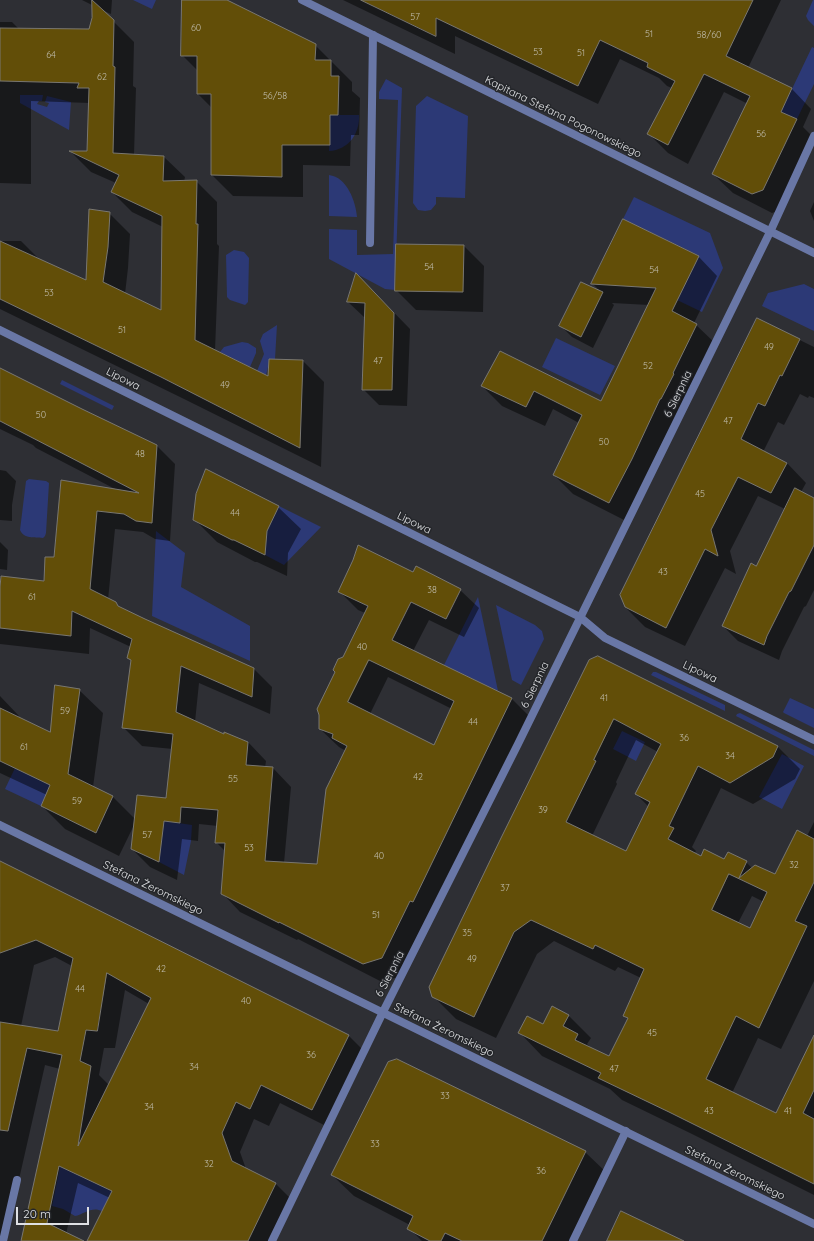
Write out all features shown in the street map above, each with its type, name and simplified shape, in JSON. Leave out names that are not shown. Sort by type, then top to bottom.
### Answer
[{"type":"street","name":"Kapitana Stefana Pogonowskiego","points":[[302,0],[814,253]]},
{"type":"street","points":[[370,243],[373,35]]},
{"type":"street","name":"6 Sierpnia","points":[[272,1241],[383,1012],[518,744],[770,232],[814,136]]},
{"type":"street","name":"Lipowa","points":[[0,330],[580,617],[605,638],[814,740]]},
{"type":"street","name":"Stefana Żeromskiego","points":[[0,826],[814,1224]]},
{"type":"street","points":[[573,1241],[626,1131]]},
{"type":"street","points":[[3,1241],[17,1180]]},
{"type":"shaded area","points":[[133,0],[156,0],[152,9]]},
{"type":"shaded area","points":[[814,0],[814,26],[806,16]]},
{"type":"shaded area","points":[[812,47],[814,48],[814,84],[797,119],[781,112]]},
{"type":"shaded area","points":[[386,79],[402,88],[395,290],[385,289],[329,259],[329,229],[357,230],[357,255],[393,254],[398,100],[379,99],[379,92]]},
{"type":"shaded area","points":[[20,95],[43,95],[42,101],[39,101],[37,104],[47,107],[49,103],[45,102],[47,96],[71,102],[69,130],[20,103]]},
{"type":"shaded area","points":[[427,96],[468,116],[465,198],[436,197],[436,204],[431,210],[425,211],[418,210],[413,203],[416,106]]},
{"type":"shaded area","points":[[330,115],[359,115],[359,122],[355,134],[348,144],[336,150],[329,151]]},
{"type":"shaded area","points":[[329,175],[341,180],[346,185],[355,204],[357,217],[329,216]]},
{"type":"shaded area","points":[[634,197],[710,233],[723,268],[702,312],[677,300],[698,255],[623,219]]},
{"type":"shaded area","points":[[234,250],[244,252],[249,258],[248,302],[245,305],[230,300],[227,297],[226,255]]},
{"type":"shaded area","points":[[804,284],[814,289],[814,331],[762,306],[768,293]]},
{"type":"shaded area","points":[[277,325],[275,359],[269,359],[266,375],[257,371],[264,354],[260,341],[263,334]]},
{"type":"shaded area","points":[[556,338],[615,366],[600,395],[542,367]]},
{"type":"shaded area","points":[[242,342],[248,343],[256,348],[256,353],[250,367],[220,352],[224,347]]},
{"type":"shaded area","points":[[62,380],[114,406],[112,410],[60,384]]},
{"type":"shaded area","points":[[29,479],[46,481],[49,483],[46,533],[43,538],[24,535],[20,530],[26,481]]},
{"type":"shaded area","points":[[279,506],[321,527],[284,565],[265,555],[267,531]]},
{"type":"shaded area","points":[[156,531],[185,553],[181,587],[250,626],[250,661],[152,616]]},
{"type":"shaded area","points":[[478,597],[498,691],[444,665]]},
{"type":"shaded area","points":[[496,605],[535,625],[542,631],[544,639],[521,685],[512,680]]},
{"type":"shaded area","points":[[653,672],[656,672],[725,705],[725,711],[651,675]]},
{"type":"shaded area","points":[[790,698],[814,709],[814,728],[783,712]]},
{"type":"shaded area","points":[[740,713],[814,750],[814,756],[736,716]]},
{"type":"shaded area","points":[[622,731],[645,742],[636,761],[613,749]]},
{"type":"shaded area","points":[[782,754],[804,766],[782,809],[759,797]]},
{"type":"shaded area","points":[[15,768],[44,782],[56,773],[41,806],[5,789]]},
{"type":"shaded area","points":[[164,821],[192,825],[191,841],[184,875],[159,862]]},
{"type":"shaded area","points":[[60,1167],[112,1191],[102,1211],[95,1209],[75,1216],[63,1209],[52,1206]]},
{"type":"building","points":[[92,0],[114,20],[113,66],[115,67],[113,153],[164,156],[163,181],[197,180],[196,224],[198,224],[195,340],[268,376],[269,359],[303,360],[300,448],[161,377],[0,299],[0,241],[86,280],[89,209],[110,212],[108,247],[103,282],[161,310],[162,216],[111,192],[119,175],[69,151],[87,151],[89,88],[77,88],[79,83],[0,81],[0,28],[89,29],[92,18]]},
{"type":"building","points":[[182,0],[227,0],[316,44],[315,60],[331,60],[331,76],[339,76],[338,115],[330,115],[330,145],[282,145],[282,177],[211,175],[211,94],[197,94],[197,56],[181,56]]},
{"type":"building","points":[[361,0],[753,0],[726,56],[792,88],[781,112],[797,119],[763,190],[752,194],[712,174],[750,96],[704,74],[668,145],[647,134],[675,81],[647,67],[648,63],[600,40],[578,86],[436,18],[436,36]]},
{"type":"building","points":[[623,219],[699,256],[672,311],[697,324],[673,373],[674,374],[660,399],[632,459],[609,503],[553,475],[582,415],[534,391],[526,407],[481,386],[500,351],[601,401],[656,288],[591,284]]},
{"type":"building","points":[[396,244],[464,245],[463,292],[395,291]]},
{"type":"building","points":[[356,273],[394,313],[392,390],[362,390],[365,303],[347,302]]},
{"type":"building","points":[[581,282],[603,292],[581,337],[559,326]]},
{"type":"building","points":[[757,318],[800,339],[765,406],[758,403],[741,439],[787,463],[771,493],[738,477],[711,530],[718,556],[705,549],[666,628],[625,607],[620,595]]},
{"type":"building","points":[[0,368],[157,445],[152,523],[136,521],[124,514],[97,511],[90,589],[116,602],[118,606],[254,668],[252,697],[181,666],[176,712],[224,734],[224,732],[248,742],[246,765],[273,767],[265,861],[317,864],[326,789],[347,746],[332,738],[333,734],[319,729],[319,715],[317,709],[335,672],[333,670],[338,659],[343,657],[368,606],[338,592],[353,560],[358,545],[413,572],[416,566],[461,589],[446,619],[411,602],[392,640],[512,698],[413,902],[410,901],[382,958],[363,964],[221,894],[225,843],[215,843],[218,810],[181,807],[180,823],[164,821],[159,862],[131,849],[137,795],[166,798],[173,734],[122,728],[131,660],[127,658],[132,639],[72,611],[71,636],[0,628],[0,587],[1,576],[44,581],[45,557],[54,557],[61,480],[139,493],[0,421]],"holes":[[[369,660],[454,701],[434,745],[348,702]]]},
{"type":"building","points":[[206,469],[279,506],[267,531],[265,555],[193,520],[196,494]]},
{"type":"building","points":[[795,488],[814,498],[814,545],[767,636],[764,645],[722,626],[751,563],[756,566]]},
{"type":"building","points":[[598,656],[778,746],[773,757],[730,783],[698,766],[669,826],[674,828],[668,839],[701,856],[704,849],[724,859],[728,852],[747,861],[739,878],[755,865],[775,874],[797,830],[814,839],[814,882],[795,921],[807,926],[759,1028],[736,1016],[706,1079],[776,1113],[814,1035],[814,1090],[803,1113],[814,1119],[814,1184],[598,1078],[601,1073],[518,1033],[527,1016],[543,1024],[552,1006],[569,1015],[563,1026],[578,1034],[575,1040],[609,1056],[628,1018],[623,1016],[644,969],[595,945],[593,949],[531,920],[514,932],[474,1017],[432,997],[429,987],[589,660]],"holes":[[[614,719],[661,744],[635,794],[650,802],[626,851],[566,822],[596,761],[594,760]],[[729,874],[767,892],[750,928],[712,910]]]},
{"type":"building","points":[[55,685],[80,689],[68,774],[113,796],[96,833],[41,806],[50,785],[0,761],[0,708],[50,732]]},
{"type":"building","points":[[0,861],[349,1035],[312,1110],[261,1085],[250,1109],[236,1102],[222,1133],[232,1161],[276,1183],[248,1241],[87,1241],[112,1191],[59,1166],[47,1223],[84,1241],[21,1241],[62,1055],[27,1048],[8,1131],[0,1130],[0,1022],[58,1031],[73,958],[36,940],[0,953]],"holes":[[[107,973],[151,998],[78,1146],[91,1066],[80,1061],[86,1030],[97,1031]]]},
{"type":"building","points":[[397,1059],[586,1151],[542,1241],[462,1241],[445,1233],[441,1241],[430,1241],[407,1229],[413,1216],[331,1175],[388,1062]]},
{"type":"building","points":[[621,1211],[684,1241],[607,1241]]}]
